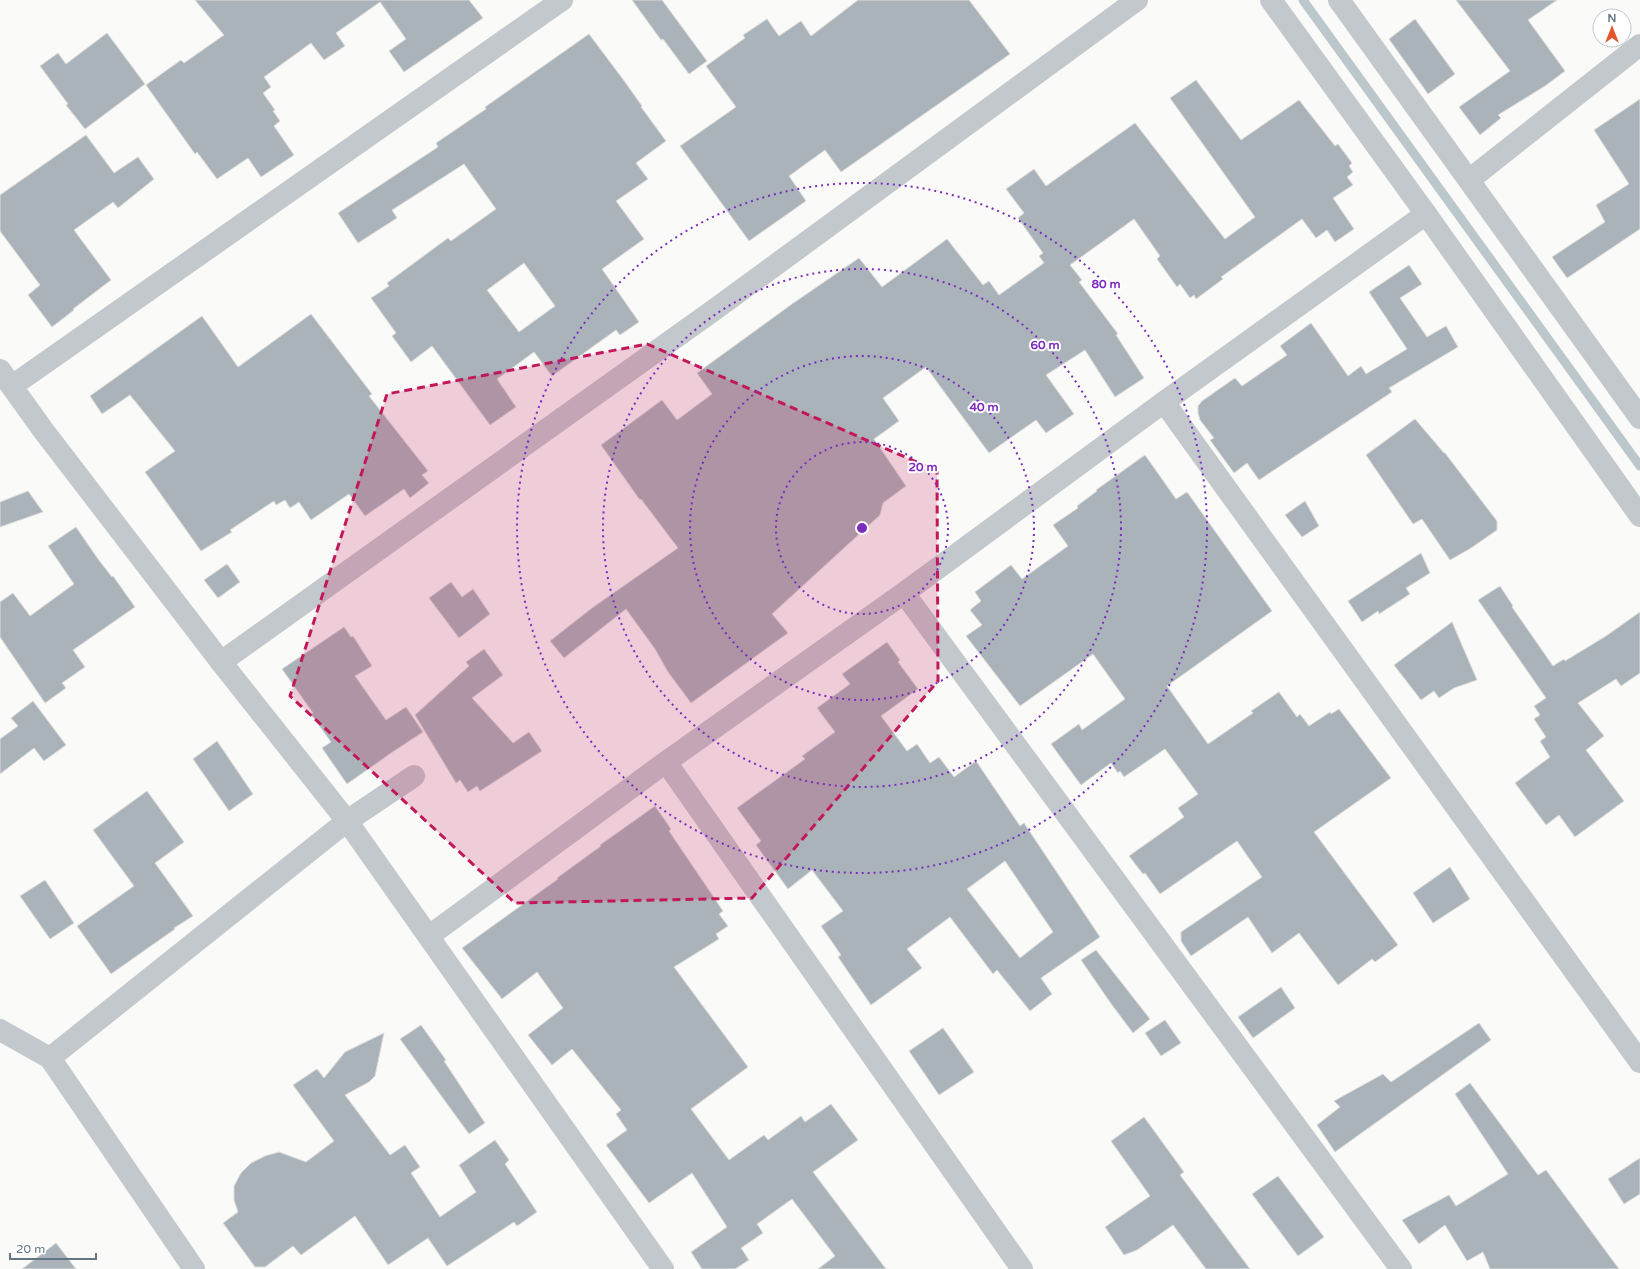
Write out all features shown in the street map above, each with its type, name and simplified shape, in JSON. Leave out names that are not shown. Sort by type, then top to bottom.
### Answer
[{"type":"street","points":[[562,0],[6,378],[42,430],[221,662],[347,821],[663,1269]]},
{"type":"street","points":[[221,662],[707,314],[1137,0]]},
{"type":"street","points":[[1271,0],[1426,214],[1640,516]]},
{"type":"street","points":[[1339,0],[1640,418]]},
{"type":"street","points":[[1469,180],[1640,45]]},
{"type":"street","points":[[429,936],[666,762],[904,593],[1164,402],[1426,214]]},
{"type":"street","points":[[1164,402],[1640,1062]]},
{"type":"street","points":[[904,593],[1401,1269]]},
{"type":"street","points":[[666,762],[1022,1269]]},
{"type":"street","points":[[50,1058],[347,821],[414,776]]},
{"type":"street","points":[[0,1030],[50,1058],[194,1269]]},
{"type":"highlighted area","points":[[647,344],[937,471],[938,681],[752,898],[515,903],[290,696],[387,394]]},
{"type":"building","points":[[195,0],[469,0],[483,18],[404,72],[389,51],[406,39],[380,2],[336,33],[345,46],[324,60],[311,43],[264,77],[271,87],[263,93],[275,110],[273,111],[280,121],[274,126],[294,155],[261,177],[248,158],[217,179],[197,152],[195,154],[146,85],[181,60],[184,63],[224,35]]},
{"type":"building","points":[[632,0],[662,0],[707,61],[689,74],[663,39],[661,40]]},
{"type":"building","points":[[858,0],[969,0],[1010,54],[841,172],[825,150],[789,176],[806,201],[749,241],[680,146],[736,107],[706,66],[745,38],[743,35],[767,19],[779,36],[801,21],[811,36]]},
{"type":"building","points":[[1456,0],[1557,0],[1528,20],[1565,71],[1545,86],[1498,115],[1501,118],[1480,135],[1459,107],[1510,71]]},
{"type":"building","points":[[1415,19],[1455,74],[1428,94],[1389,39]]},
{"type":"building","points":[[107,33],[145,84],[85,129],[66,105],[68,104],[40,66],[58,53],[66,64]]},
{"type":"building","points":[[589,34],[666,141],[636,163],[648,179],[616,201],[644,239],[602,269],[639,322],[620,335],[616,330],[552,376],[534,352],[497,379],[516,407],[490,425],[432,346],[411,362],[392,336],[396,333],[371,298],[389,286],[387,283],[448,238],[451,241],[496,209],[464,164],[392,210],[397,218],[358,243],[338,213],[438,147],[436,143],[486,109],[485,107]],"holes":[[[524,263],[555,306],[519,332],[487,290]]]},
{"type":"building","points":[[1196,80],[1241,140],[1299,100],[1335,146],[1338,144],[1352,163],[1349,166],[1353,172],[1347,177],[1353,185],[1333,198],[1354,229],[1335,242],[1327,230],[1316,238],[1302,219],[1221,277],[1223,279],[1196,299],[1194,295],[1190,298],[1180,284],[1177,287],[1157,259],[1160,256],[1134,219],[1070,265],[1082,280],[1079,282],[1118,334],[1116,335],[1144,378],[1115,397],[1085,350],[1046,375],[1074,414],[1046,433],[1036,420],[989,453],[926,367],[883,398],[899,421],[874,439],[906,486],[883,503],[880,515],[772,614],[788,633],[691,703],[668,672],[655,649],[626,609],[564,658],[550,641],[592,608],[678,548],[641,499],[640,500],[601,445],[662,400],[677,420],[712,394],[697,373],[792,304],[859,258],[882,287],[947,239],[983,285],[989,281],[999,295],[1044,263],[1039,256],[1043,253],[1018,218],[1024,213],[1006,189],[1034,169],[1046,186],[1135,123],[1225,239],[1255,217],[1170,98]]},
{"type":"building","points":[[1640,99],[1640,229],[1567,278],[1552,257],[1605,222],[1596,205],[1629,184],[1594,130]]},
{"type":"building","points":[[86,135],[114,173],[138,157],[154,179],[118,208],[113,202],[74,230],[111,280],[52,327],[28,295],[40,285],[0,231],[0,195]]},
{"type":"building","points":[[1409,265],[1422,284],[1400,298],[1427,337],[1446,326],[1458,347],[1389,388],[1392,392],[1259,480],[1247,463],[1234,473],[1210,440],[1214,438],[1200,420],[1198,406],[1202,401],[1235,378],[1242,386],[1287,355],[1280,346],[1311,323],[1348,376],[1361,366],[1366,374],[1407,349],[1369,292]]},
{"type":"building","points":[[311,314],[372,394],[369,396],[428,471],[422,475],[429,483],[410,498],[404,489],[365,516],[349,494],[311,520],[299,502],[290,508],[285,500],[276,505],[274,501],[230,530],[232,532],[201,551],[145,472],[175,451],[130,395],[102,414],[90,396],[202,316],[238,367]]},
{"type":"building","points":[[1415,419],[1445,453],[1497,521],[1497,530],[1450,560],[1422,519],[1413,524],[1366,455]]},
{"type":"building","points":[[1145,455],[1176,499],[1187,492],[1272,611],[1167,686],[1208,744],[1253,713],[1251,711],[1279,692],[1297,717],[1300,714],[1309,726],[1330,712],[1331,714],[1339,709],[1391,778],[1314,832],[1398,945],[1375,962],[1372,959],[1338,985],[1299,933],[1272,953],[1248,917],[1191,956],[1181,941],[1181,932],[1262,877],[1237,841],[1160,894],[1145,873],[1143,874],[1129,856],[1184,817],[1178,808],[1198,794],[1165,749],[1124,777],[1120,771],[1118,773],[1111,763],[1081,785],[1051,744],[1079,724],[1082,730],[1125,699],[1093,654],[1020,706],[966,636],[982,625],[970,610],[981,601],[975,592],[1011,565],[1022,579],[1068,546],[1053,525],[1078,508],[1077,506],[1097,491],[1096,490]]},
{"type":"building","points":[[28,491],[43,512],[0,527],[0,502]]},
{"type":"building","points":[[1305,501],[1319,526],[1302,537],[1285,515]]},
{"type":"building","points":[[76,527],[98,559],[112,577],[113,576],[135,607],[73,650],[85,667],[62,683],[66,688],[45,703],[0,637],[0,602],[13,593],[30,616],[74,584],[48,546]]},
{"type":"building","points":[[1421,553],[1430,573],[1406,588],[1410,594],[1379,614],[1378,611],[1362,622],[1348,601]]},
{"type":"building","points":[[227,564],[240,582],[218,598],[204,580]]},
{"type":"building","points":[[451,582],[462,597],[473,589],[490,614],[459,638],[429,598]]},
{"type":"building","points":[[1500,586],[1513,606],[1512,607],[1553,666],[1564,659],[1565,661],[1606,636],[1640,612],[1640,673],[1621,686],[1616,679],[1578,703],[1604,736],[1586,750],[1624,801],[1575,837],[1559,815],[1546,825],[1515,783],[1550,757],[1540,741],[1546,737],[1534,719],[1540,715],[1534,706],[1546,698],[1478,600]]},
{"type":"building","points":[[1452,622],[1477,680],[1454,688],[1439,698],[1434,691],[1421,700],[1394,665]]},
{"type":"building","points":[[344,627],[351,637],[353,636],[372,666],[355,676],[386,720],[406,707],[423,732],[347,784],[322,748],[331,742],[311,714],[313,713],[282,669]]},
{"type":"building","points":[[887,642],[900,660],[898,662],[918,689],[881,716],[907,751],[917,744],[930,763],[939,757],[954,777],[976,761],[1020,826],[1024,823],[1100,937],[1041,978],[1052,994],[1030,1011],[997,970],[993,974],[950,917],[907,949],[922,968],[871,1005],[838,957],[841,955],[821,926],[843,911],[812,870],[788,889],[756,845],[761,841],[737,808],[805,759],[802,756],[835,732],[817,708],[850,684],[842,674]],"holes":[[[1005,861],[1053,932],[1020,958],[967,889]]]},
{"type":"building","points":[[484,649],[503,675],[472,698],[513,743],[529,732],[542,751],[480,791],[477,786],[468,792],[460,780],[456,783],[415,715],[469,666],[466,662]]},
{"type":"building","points":[[33,701],[66,745],[44,761],[34,748],[0,774],[0,739],[18,726],[11,718]]},
{"type":"building","points":[[217,741],[253,794],[229,811],[193,759]]},
{"type":"building","points":[[147,791],[184,842],[155,863],[193,916],[111,974],[77,926],[134,886],[93,830]]},
{"type":"building","points":[[655,806],[671,829],[669,831],[723,911],[719,914],[728,926],[716,934],[719,939],[674,967],[748,1067],[691,1109],[729,1160],[764,1135],[768,1140],[801,1116],[805,1122],[831,1104],[858,1140],[813,1172],[886,1269],[818,1269],[835,1256],[792,1199],[757,1224],[763,1233],[741,1248],[749,1260],[735,1269],[702,1269],[691,1252],[727,1227],[692,1173],[649,1203],[606,1145],[627,1130],[616,1114],[621,1110],[572,1049],[552,1065],[528,1035],[563,1008],[537,972],[502,999],[462,948],[558,879],[557,878],[601,846],[600,845]]},
{"type":"building","points":[[1450,867],[1470,899],[1433,923],[1413,893]]},
{"type":"building","points":[[45,880],[74,923],[50,939],[20,896]]},
{"type":"building","points":[[1096,950],[1150,1019],[1133,1033],[1081,960]]},
{"type":"building","points":[[1281,987],[1295,1008],[1253,1038],[1238,1017]]},
{"type":"building","points":[[1165,1020],[1181,1043],[1161,1056],[1145,1033]]},
{"type":"building","points":[[1479,1023],[1491,1040],[1335,1152],[1317,1125],[1340,1107],[1334,1101],[1383,1074],[1391,1082]]},
{"type":"building","points":[[421,1025],[446,1060],[444,1061],[485,1123],[469,1134],[400,1039]]},
{"type":"building","points":[[943,1028],[974,1072],[939,1095],[909,1051]]},
{"type":"building","points":[[384,1033],[375,1076],[369,1082],[345,1095],[390,1155],[405,1145],[420,1167],[411,1173],[440,1217],[476,1192],[459,1165],[495,1140],[509,1160],[505,1164],[537,1212],[517,1226],[514,1222],[447,1266],[428,1238],[388,1265],[355,1216],[301,1255],[293,1246],[265,1267],[255,1267],[223,1223],[238,1212],[234,1200],[234,1186],[241,1173],[251,1163],[265,1156],[279,1152],[306,1162],[334,1141],[293,1085],[317,1069],[324,1078],[345,1052]]},
{"type":"building","points":[[1470,1083],[1538,1175],[1546,1170],[1619,1269],[1490,1269],[1483,1252],[1467,1261],[1445,1225],[1419,1244],[1402,1220],[1449,1195],[1456,1206],[1508,1174],[1455,1094]]},
{"type":"building","points":[[1144,1117],[1184,1172],[1180,1175],[1250,1269],[1206,1269],[1173,1225],[1137,1250],[1124,1255],[1105,1227],[1150,1196],[1111,1141]]},
{"type":"building","points":[[1640,1158],[1640,1194],[1624,1204],[1608,1179]]},
{"type":"building","points":[[1278,1176],[1324,1237],[1298,1256],[1252,1194]]},
{"type":"building","points":[[56,1243],[76,1269],[22,1269]]},
{"type":"waterway","points":[[1303,0],[1640,466]]}]
